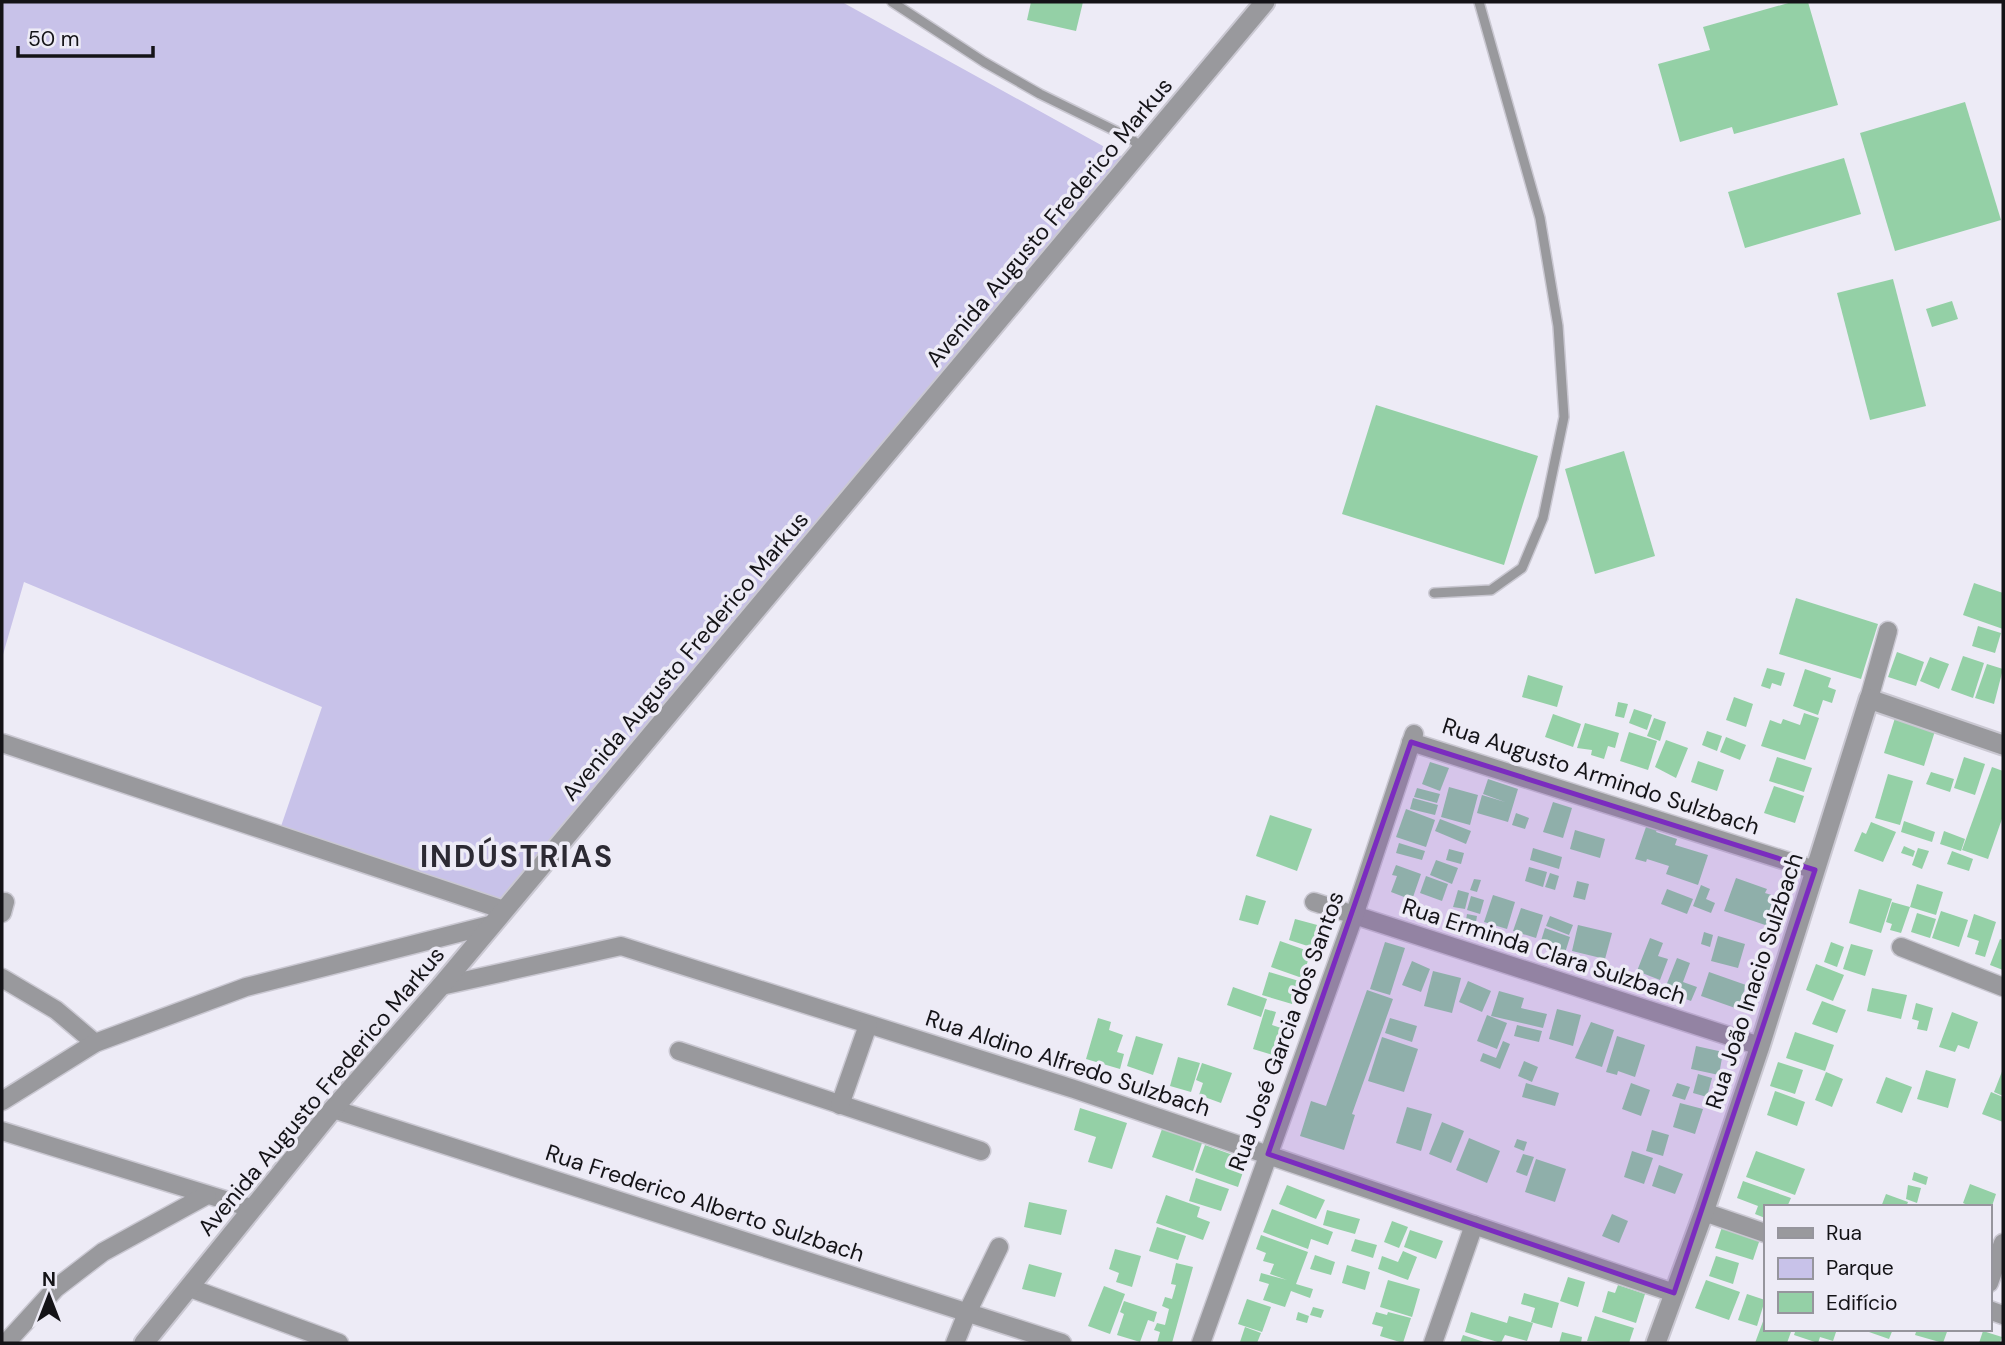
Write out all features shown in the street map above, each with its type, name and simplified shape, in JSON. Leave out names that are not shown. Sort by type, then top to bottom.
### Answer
[{"type":"street","name":"Avenida Augusto Frederico Markus","points":[[144,1343],[333,1109],[441,986],[1265,2]]},
{"type":"street","name":"Rua João Inacio Sulzbach","points":[[1656,1343],[1760,1046],[1888,631]]},
{"type":"street","points":[[1869,699],[2003,745]]},
{"type":"street","name":"Rua Augusto Armindo Sulzbach","points":[[1413,738],[1815,870]]},
{"type":"street","name":"Rua José Garcia dos Santos","points":[[1201,1343],[1353,916],[1413,738]]},
{"type":"street","points":[[2,743],[504,910]]},
{"type":"street","name":"Rua Erminda Clara Sulzbach","points":[[1314,902],[1760,1046]]},
{"type":"street","points":[[2,1101],[95,1043],[246,987],[490,925]]},
{"type":"street","name":"Rua Aldino Alfredo Sulzbach","points":[[441,986],[621,946],[1074,1089],[1674,1293]]},
{"type":"street","points":[[1901,947],[2003,987]]},
{"type":"street","points":[[2,978],[56,1010],[95,1043]]},
{"type":"street","points":[[840,1105],[868,1025]]},
{"type":"street","points":[[679,1051],[981,1151]]},
{"type":"street","name":"Rua Frederico Alberto Sulzbach","points":[[333,1109],[1062,1343]]},
{"type":"street","points":[[2,1131],[251,1208]]},
{"type":"street","points":[[6,1343],[56,1288],[103,1252],[206,1195]]},
{"type":"street","points":[[1704,1212],[1764,1233]]},
{"type":"street","points":[[1433,1343],[1474,1225]]},
{"type":"street","points":[[1991,1277],[2003,1243]]},
{"type":"street","points":[[955,1343],[999,1247]]},
{"type":"street","points":[[190,1288],[340,1343]]},
{"type":"lane","points":[[892,2],[995,68],[1040,94],[1120,132],[1141,147]]},
{"type":"lane","points":[[1434,593],[1491,590],[1522,568],[1543,518],[1564,417],[1558,326],[1540,218],[1479,2]]},
{"type":"highlighted area","points":[[1411,742],[1815,870],[1674,1293],[1268,1154]]},
{"type":"green space","points":[[2,2],[842,2],[1130,161],[504,910],[278,835],[322,707],[24,582],[2,658]]},
{"type":"building","points":[[1031,2],[1083,2],[1076,31],[1027,20]]},
{"type":"building","points":[[1792,2],[1808,2],[1838,105],[1734,134],[1732,127],[1680,142],[1658,64],[1710,50],[1703,27]]},
{"type":"building","points":[[1965,102],[2001,220],[1895,251],[1860,133]]},
{"type":"building","points":[[1844,158],[1861,214],[1745,248],[1728,192]]},
{"type":"building","points":[[1893,279],[1926,406],[1870,420],[1837,293]]},
{"type":"building","points":[[1952,301],[1958,319],[1932,327],[1926,309]]},
{"type":"building","points":[[1376,405],[1538,456],[1504,565],[1342,514]]},
{"type":"building","points":[[1624,451],[1655,556],[1595,574],[1565,469]]},
{"type":"building","points":[[1974,583],[2003,593],[2003,629],[1963,615]]},
{"type":"building","points":[[1796,598],[1878,624],[1861,679],[1779,654]]},
{"type":"building","points":[[1978,626],[2001,633],[1995,653],[1972,646]]},
{"type":"building","points":[[1897,652],[1924,662],[1916,686],[1888,677]]},
{"type":"building","points":[[1963,656],[1984,663],[1973,698],[1951,690]]},
{"type":"building","points":[[1930,657],[1949,664],[1939,689],[1920,681]]},
{"type":"building","points":[[1987,664],[2003,669],[1994,704],[1975,698]]},
{"type":"building","points":[[1767,668],[1785,673],[1781,686],[1772,683],[1770,689],[1761,686]]},
{"type":"building","points":[[1805,669],[1831,678],[1828,687],[1836,690],[1832,703],[1823,700],[1818,715],[1793,706]]},
{"type":"building","points":[[1528,675],[1563,686],[1557,707],[1522,697]]},
{"type":"building","points":[[1734,697],[1753,704],[1746,727],[1726,720]]},
{"type":"building","points":[[1618,702],[1628,704],[1624,718],[1615,716]]},
{"type":"building","points":[[1634,709],[1652,715],[1647,730],[1629,723]]},
{"type":"building","points":[[1804,713],[1819,718],[1805,760],[1761,746],[1770,720],[1781,724],[1783,719],[1800,725]]},
{"type":"building","points":[[1553,714],[1581,724],[1573,747],[1545,737]]},
{"type":"building","points":[[1654,718],[1666,722],[1660,741],[1647,736]]},
{"type":"building","points":[[1895,718],[1935,731],[1924,766],[1884,753]]},
{"type":"building","points":[[1585,723],[1619,733],[1615,748],[1608,746],[1604,759],[1591,755],[1592,750],[1577,748]]},
{"type":"building","points":[[1707,731],[1722,736],[1717,751],[1702,745]]},
{"type":"building","points":[[1629,732],[1657,741],[1648,770],[1620,761]]},
{"type":"building","points":[[1726,737],[1746,745],[1740,760],[1720,752]]},
{"type":"building","points":[[1666,740],[1688,748],[1676,778],[1655,767]]},
{"type":"building","points":[[1777,757],[1812,768],[1804,792],[1769,781]]},
{"type":"building","points":[[1964,757],[1985,764],[1975,795],[1954,788]]},
{"type":"building","points":[[1698,761],[1724,770],[1717,791],[1691,782]]},
{"type":"building","points":[[1430,762],[1449,768],[1440,791],[1422,784]]},
{"type":"building","points":[[1992,767],[2003,771],[2003,816],[1988,859],[1962,850]]},
{"type":"building","points":[[1931,772],[1954,779],[1950,792],[1926,784]]},
{"type":"building","points":[[1888,774],[1913,781],[1900,825],[1875,818]]},
{"type":"building","points":[[1488,779],[1518,789],[1508,822],[1477,813],[1482,795],[1505,802],[1483,794]]},
{"type":"building","points":[[1774,786],[1804,796],[1795,823],[1764,813]]},
{"type":"building","points":[[1449,787],[1478,795],[1470,825],[1441,817]]},
{"type":"building","points":[[1417,788],[1440,794],[1437,803],[1414,797]]},
{"type":"building","points":[[1413,798],[1438,805],[1435,815],[1410,809]]},
{"type":"building","points":[[1553,802],[1572,808],[1563,838],[1543,832]]},
{"type":"building","points":[[1406,809],[1435,820],[1426,847],[1396,837]]},
{"type":"building","points":[[1516,813],[1529,818],[1525,829],[1512,825]]},
{"type":"building","points":[[1270,815],[1312,829],[1297,871],[1256,856]]},
{"type":"building","points":[[1440,819],[1471,831],[1466,844],[1435,831]]},
{"type":"building","points":[[1904,821],[1935,832],[1932,842],[1901,832]]},
{"type":"building","points":[[1871,822],[1896,832],[1883,862],[1854,851],[1862,832],[1866,834]]},
{"type":"building","points":[[1647,824],[1658,828],[1656,832],[1677,839],[1675,845],[1708,855],[1698,885],[1666,874],[1669,866],[1647,859],[1646,862],[1635,859]]},
{"type":"building","points":[[1575,830],[1605,839],[1600,858],[1570,849]]},
{"type":"building","points":[[1944,831],[1965,839],[1961,851],[1940,844]]},
{"type":"building","points":[[1399,843],[1425,851],[1422,860],[1396,853]]},
{"type":"building","points":[[1904,846],[1915,851],[1913,857],[1901,853]]},
{"type":"building","points":[[1533,848],[1562,857],[1559,869],[1530,860]]},
{"type":"building","points":[[1918,848],[1929,851],[1922,869],[1912,865]]},
{"type":"building","points":[[1449,849],[1464,853],[1461,864],[1446,860]]},
{"type":"building","points":[[1952,851],[1973,859],[1969,871],[1947,864]]},
{"type":"building","points":[[1436,860],[1458,868],[1452,884],[1430,875]]},
{"type":"building","points":[[1396,865],[1421,874],[1412,900],[1391,892],[1397,876],[1392,875]]},
{"type":"building","points":[[1529,867],[1547,872],[1543,887],[1525,881]]},
{"type":"building","points":[[1550,873],[1559,876],[1555,890],[1545,887]]},
{"type":"building","points":[[1426,876],[1448,884],[1442,901],[1420,893]]},
{"type":"building","points":[[1736,878],[1767,889],[1765,893],[1775,896],[1771,906],[1778,908],[1771,927],[1724,911]]},
{"type":"building","points":[[1474,879],[1481,880],[1477,892],[1470,890]]},
{"type":"building","points":[[1577,881],[1589,884],[1585,900],[1573,897]]},
{"type":"building","points":[[1917,884],[1943,892],[1936,915],[1910,907]]},
{"type":"building","points":[[1701,885],[1710,889],[1706,899],[1715,903],[1711,913],[1693,906]]},
{"type":"building","points":[[1667,889],[1693,899],[1687,914],[1661,904]]},
{"type":"building","points":[[1859,889],[1892,899],[1881,933],[1849,923]]},
{"type":"building","points":[[1458,890],[1469,893],[1465,909],[1453,907]]},
{"type":"building","points":[[1246,895],[1266,901],[1258,925],[1239,920]]},
{"type":"building","points":[[1493,895],[1515,902],[1507,929],[1484,922]]},
{"type":"building","points":[[1471,896],[1484,900],[1480,914],[1467,910]]},
{"type":"building","points":[[1892,902],[1910,907],[1901,933],[1890,930],[1892,924],[1886,922]]},
{"type":"building","points":[[1521,908],[1543,915],[1536,938],[1513,931]]},
{"type":"building","points":[[1941,911],[1968,920],[1959,947],[1932,938]]},
{"type":"building","points":[[1917,913],[1936,919],[1930,938],[1911,932]]},
{"type":"building","points":[[1467,914],[1477,916],[1475,928],[1465,926]]},
{"type":"building","points":[[1974,914],[1996,922],[1985,957],[1975,954],[1979,941],[1967,937]]},
{"type":"building","points":[[1550,916],[1573,925],[1569,935],[1546,926]]},
{"type":"building","points":[[1295,919],[1321,926],[1314,948],[1289,940]]},
{"type":"building","points":[[1578,925],[1612,933],[1605,959],[1572,951]]},
{"type":"building","points":[[1545,928],[1570,937],[1565,953],[1540,944]]},
{"type":"building","points":[[1704,932],[1713,935],[1710,947],[1701,944]]},
{"type":"building","points":[[1718,936],[1745,944],[1738,968],[1711,961]]},
{"type":"building","points":[[1650,938],[1663,943],[1658,956],[1668,959],[1660,980],[1637,971]]},
{"type":"building","points":[[2000,939],[2003,940],[2003,970],[1990,965]]},
{"type":"building","points":[[1280,941],[1311,952],[1302,978],[1271,967]]},
{"type":"building","points":[[1385,942],[1405,948],[1390,995],[1370,989]]},
{"type":"building","points":[[1831,942],[1844,947],[1837,967],[1824,962]]},
{"type":"building","points":[[1851,944],[1873,950],[1865,976],[1843,969]]},
{"type":"building","points":[[1677,958],[1690,963],[1683,982],[1697,987],[1691,1001],[1664,991]]},
{"type":"building","points":[[1412,961],[1430,969],[1421,992],[1402,985]]},
{"type":"building","points":[[1816,964],[1844,975],[1833,1001],[1806,990]]},
{"type":"building","points":[[1433,971],[1461,978],[1452,1013],[1424,1006]]},
{"type":"building","points":[[1269,972],[1299,981],[1292,1004],[1262,995]]},
{"type":"building","points":[[1709,972],[1746,985],[1738,1009],[1701,996]]},
{"type":"building","points":[[1468,981],[1491,991],[1482,1012],[1459,1002]]},
{"type":"building","points":[[1233,987],[1267,999],[1261,1017],[1227,1005]]},
{"type":"building","points":[[1872,988],[1907,995],[1901,1019],[1867,1011]]},
{"type":"building","points":[[1367,990],[1393,999],[1352,1114],[1355,1115],[1344,1150],[1300,1136],[1311,1101],[1326,1106]]},
{"type":"building","points":[[1499,991],[1524,998],[1521,1008],[1547,1014],[1543,1028],[1491,1016]]},
{"type":"building","points":[[1822,1001],[1846,1010],[1837,1033],[1812,1024]]},
{"type":"building","points":[[1916,1003],[1933,1008],[1927,1031],[1917,1029],[1919,1021],[1912,1019]]},
{"type":"building","points":[[1265,1009],[1276,1012],[1272,1025],[1284,1029],[1276,1056],[1253,1049]]},
{"type":"building","points":[[1557,1009],[1581,1015],[1573,1046],[1549,1039]]},
{"type":"building","points":[[1952,1012],[1978,1022],[1969,1049],[1958,1045],[1955,1052],[1939,1047]]},
{"type":"building","points":[[1487,1015],[1507,1023],[1497,1049],[1477,1041]]},
{"type":"building","points":[[1098,1018],[1111,1022],[1109,1030],[1123,1035],[1117,1052],[1124,1054],[1120,1069],[1086,1059]]},
{"type":"building","points":[[1390,1018],[1417,1026],[1412,1042],[1385,1033]]},
{"type":"building","points":[[1591,1022],[1614,1030],[1602,1067],[1575,1058]]},
{"type":"building","points":[[1517,1025],[1542,1031],[1539,1042],[1514,1036]]},
{"type":"building","points":[[1795,1032],[1834,1045],[1825,1071],[1786,1058]]},
{"type":"building","points":[[1136,1036],[1163,1044],[1153,1075],[1127,1066]]},
{"type":"building","points":[[1617,1036],[1645,1045],[1635,1077],[1618,1071],[1617,1075],[1606,1072]]},
{"type":"building","points":[[1382,1037],[1418,1049],[1404,1092],[1368,1081]]},
{"type":"building","points":[[1503,1041],[1510,1044],[1500,1069],[1480,1061],[1483,1053],[1496,1058]]},
{"type":"building","points":[[1696,1046],[1723,1052],[1719,1075],[1691,1069]]},
{"type":"building","points":[[1178,1057],[1200,1063],[1191,1092],[1170,1086]]},
{"type":"building","points":[[1524,1061],[1538,1067],[1532,1082],[1518,1076]]},
{"type":"building","points":[[1778,1062],[1803,1070],[1795,1094],[1770,1086]]},
{"type":"building","points":[[1202,1063],[1232,1073],[1221,1103],[1199,1095],[1203,1083],[1196,1080]]},
{"type":"building","points":[[2003,1069],[2003,1096],[1994,1092]]},
{"type":"building","points":[[1926,1070],[1956,1079],[1948,1108],[1917,1099]]},
{"type":"building","points":[[1826,1072],[1843,1079],[1832,1107],[1815,1100]]},
{"type":"building","points":[[1698,1074],[1712,1078],[1707,1097],[1693,1093]]},
{"type":"building","points":[[1886,1077],[1912,1087],[1902,1113],[1876,1103]]},
{"type":"building","points":[[1526,1083],[1559,1093],[1555,1106],[1522,1097]]},
{"type":"building","points":[[1631,1083],[1650,1090],[1641,1116],[1622,1109]]},
{"type":"building","points":[[1677,1083],[1690,1087],[1685,1100],[1672,1096]]},
{"type":"building","points":[[1775,1091],[1805,1102],[1797,1126],[1767,1115]]},
{"type":"building","points":[[1991,1092],[2003,1097],[2003,1122],[1982,1114]]},
{"type":"building","points":[[1680,1103],[1703,1109],[1695,1134],[1673,1127]]},
{"type":"building","points":[[1407,1107],[1432,1114],[1421,1151],[1396,1143]]},
{"type":"building","points":[[1080,1108],[1127,1123],[1112,1169],[1088,1162],[1096,1137],[1074,1130]]},
{"type":"building","points":[[1442,1122],[1464,1131],[1451,1163],[1429,1154]]},
{"type":"building","points":[[1162,1129],[1202,1143],[1193,1171],[1152,1157]]},
{"type":"building","points":[[1652,1130],[1669,1135],[1663,1156],[1646,1151]]},
{"type":"building","points":[[1469,1138],[1500,1151],[1487,1183],[1456,1170]]},
{"type":"building","points":[[1517,1139],[1527,1142],[1524,1151],[1514,1147]]},
{"type":"building","points":[[1205,1145],[1247,1160],[1238,1187],[1195,1172]]},
{"type":"building","points":[[1632,1151],[1653,1158],[1644,1184],[1624,1177]]},
{"type":"building","points":[[1756,1151],[1805,1169],[1795,1195],[1746,1177]]},
{"type":"building","points":[[1523,1154],[1534,1157],[1527,1176],[1516,1172]]},
{"type":"building","points":[[1536,1159],[1566,1169],[1555,1202],[1525,1192]]},
{"type":"building","points":[[1659,1165],[1683,1174],[1675,1194],[1652,1186]]},
{"type":"building","points":[[1914,1172],[1928,1177],[1926,1185],[1912,1180]]},
{"type":"building","points":[[1196,1178],[1229,1189],[1221,1211],[1189,1201]]},
{"type":"building","points":[[1743,1181],[1791,1198],[1788,1205],[1764,1205],[1764,1218],[1755,1214],[1758,1206],[1737,1198]]},
{"type":"building","points":[[1970,1184],[1996,1194],[1991,1209],[1991,1205],[1963,1203]]},
{"type":"building","points":[[1287,1185],[1325,1200],[1316,1219],[1279,1204]]},
{"type":"building","points":[[1908,1185],[1921,1188],[1917,1203],[1906,1199]]},
{"type":"building","points":[[1886,1194],[1908,1202],[1907,1205],[1882,1205]]},
{"type":"building","points":[[1166,1195],[1200,1207],[1197,1217],[1210,1222],[1203,1240],[1156,1223]]},
{"type":"building","points":[[1029,1202],[1067,1210],[1061,1235],[1024,1227]]},
{"type":"building","points":[[1272,1209],[1333,1232],[1328,1245],[1311,1239],[1308,1249],[1263,1232]]},
{"type":"building","points":[[1327,1210],[1360,1219],[1355,1234],[1323,1225]]},
{"type":"building","points":[[1612,1214],[1628,1221],[1619,1243],[1602,1236]]},
{"type":"building","points":[[1392,1221],[1408,1227],[1399,1248],[1384,1242]]},
{"type":"building","points":[[1157,1227],[1186,1236],[1178,1260],[1149,1251]]},
{"type":"building","points":[[1722,1227],[1760,1239],[1753,1260],[1715,1248]]},
{"type":"building","points":[[1410,1230],[1443,1241],[1436,1259],[1404,1247]]},
{"type":"building","points":[[1261,1235],[1308,1252],[1296,1284],[1313,1289],[1310,1298],[1291,1291],[1285,1307],[1263,1300],[1269,1284],[1259,1281],[1261,1273],[1287,1280],[1270,1274],[1274,1264],[1263,1261],[1266,1253],[1256,1249]]},
{"type":"building","points":[[1355,1239],[1377,1245],[1373,1258],[1351,1251]]},
{"type":"building","points":[[1115,1249],[1141,1256],[1132,1287],[1116,1282],[1119,1273],[1109,1269]]},
{"type":"building","points":[[1403,1251],[1417,1257],[1408,1280],[1378,1269],[1382,1256],[1398,1262]]},
{"type":"building","points":[[1315,1255],[1335,1262],[1331,1275],[1310,1269]]},
{"type":"building","points":[[1716,1256],[1739,1263],[1733,1284],[1709,1276]]},
{"type":"building","points":[[1176,1263],[1193,1267],[1172,1343],[1157,1343],[1160,1332],[1154,1330],[1157,1323],[1165,1325],[1169,1309],[1162,1306],[1165,1297],[1172,1299],[1176,1285],[1171,1284]]},
{"type":"building","points":[[1029,1264],[1062,1273],[1055,1297],[1022,1289]]},
{"type":"building","points":[[1347,1265],[1370,1272],[1365,1290],[1342,1283]]},
{"type":"building","points":[[1568,1277],[1585,1282],[1578,1307],[1560,1301]]},
{"type":"building","points":[[1388,1280],[1420,1289],[1412,1317],[1380,1307]]},
{"type":"building","points":[[1706,1280],[1740,1292],[1729,1320],[1695,1308]]},
{"type":"building","points":[[1618,1285],[1645,1294],[1636,1323],[1602,1312],[1608,1291],[1615,1293]]},
{"type":"building","points":[[1104,1286],[1125,1294],[1110,1334],[1088,1326]]},
{"type":"building","points":[[1524,1293],[1559,1303],[1552,1328],[1531,1322],[1535,1308],[1521,1304]]},
{"type":"building","points":[[1747,1294],[1764,1300],[1757,1326],[1738,1320]]},
{"type":"building","points":[[1247,1299],[1271,1307],[1262,1332],[1238,1324]]},
{"type":"building","points":[[1124,1301],[1157,1312],[1154,1322],[1148,1320],[1140,1342],[1117,1335],[1124,1314],[1120,1312]]},
{"type":"building","points":[[1313,1307],[1324,1310],[1321,1318],[1310,1315]]},
{"type":"building","points":[[1298,1312],[1309,1316],[1307,1323],[1296,1320]]},
{"type":"building","points":[[1376,1312],[1411,1318],[1403,1343],[1380,1336],[1383,1327],[1372,1324]]},
{"type":"building","points":[[1471,1312],[1507,1323],[1509,1316],[1533,1323],[1527,1341],[1505,1335],[1501,1343],[1465,1332]]},
{"type":"building","points":[[1595,1316],[1634,1328],[1629,1343],[1587,1341]]},
{"type":"building","points":[[1764,1319],[1764,1331],[1791,1331],[1787,1343],[1755,1343]]},
{"type":"building","points":[[1245,1327],[1261,1333],[1257,1343],[1240,1342]]},
{"type":"building","points":[[1795,1331],[1836,1331],[1833,1341],[1820,1337],[1818,1343],[1794,1335]]},
{"type":"building","points":[[1869,1331],[1892,1331],[1889,1339]]},
{"type":"building","points":[[1916,1331],[1947,1331],[1943,1343],[1915,1335]]},
{"type":"building","points":[[1983,1331],[2002,1337],[2000,1343],[1979,1343]]},
{"type":"building","points":[[1562,1332],[1582,1337],[1581,1343],[1559,1343]]},
{"type":"building","points":[[1463,1335],[1487,1343],[1460,1343]]},
{"type":"district","name":"INDÚSTRIAS","points":[[517,856]]}]
